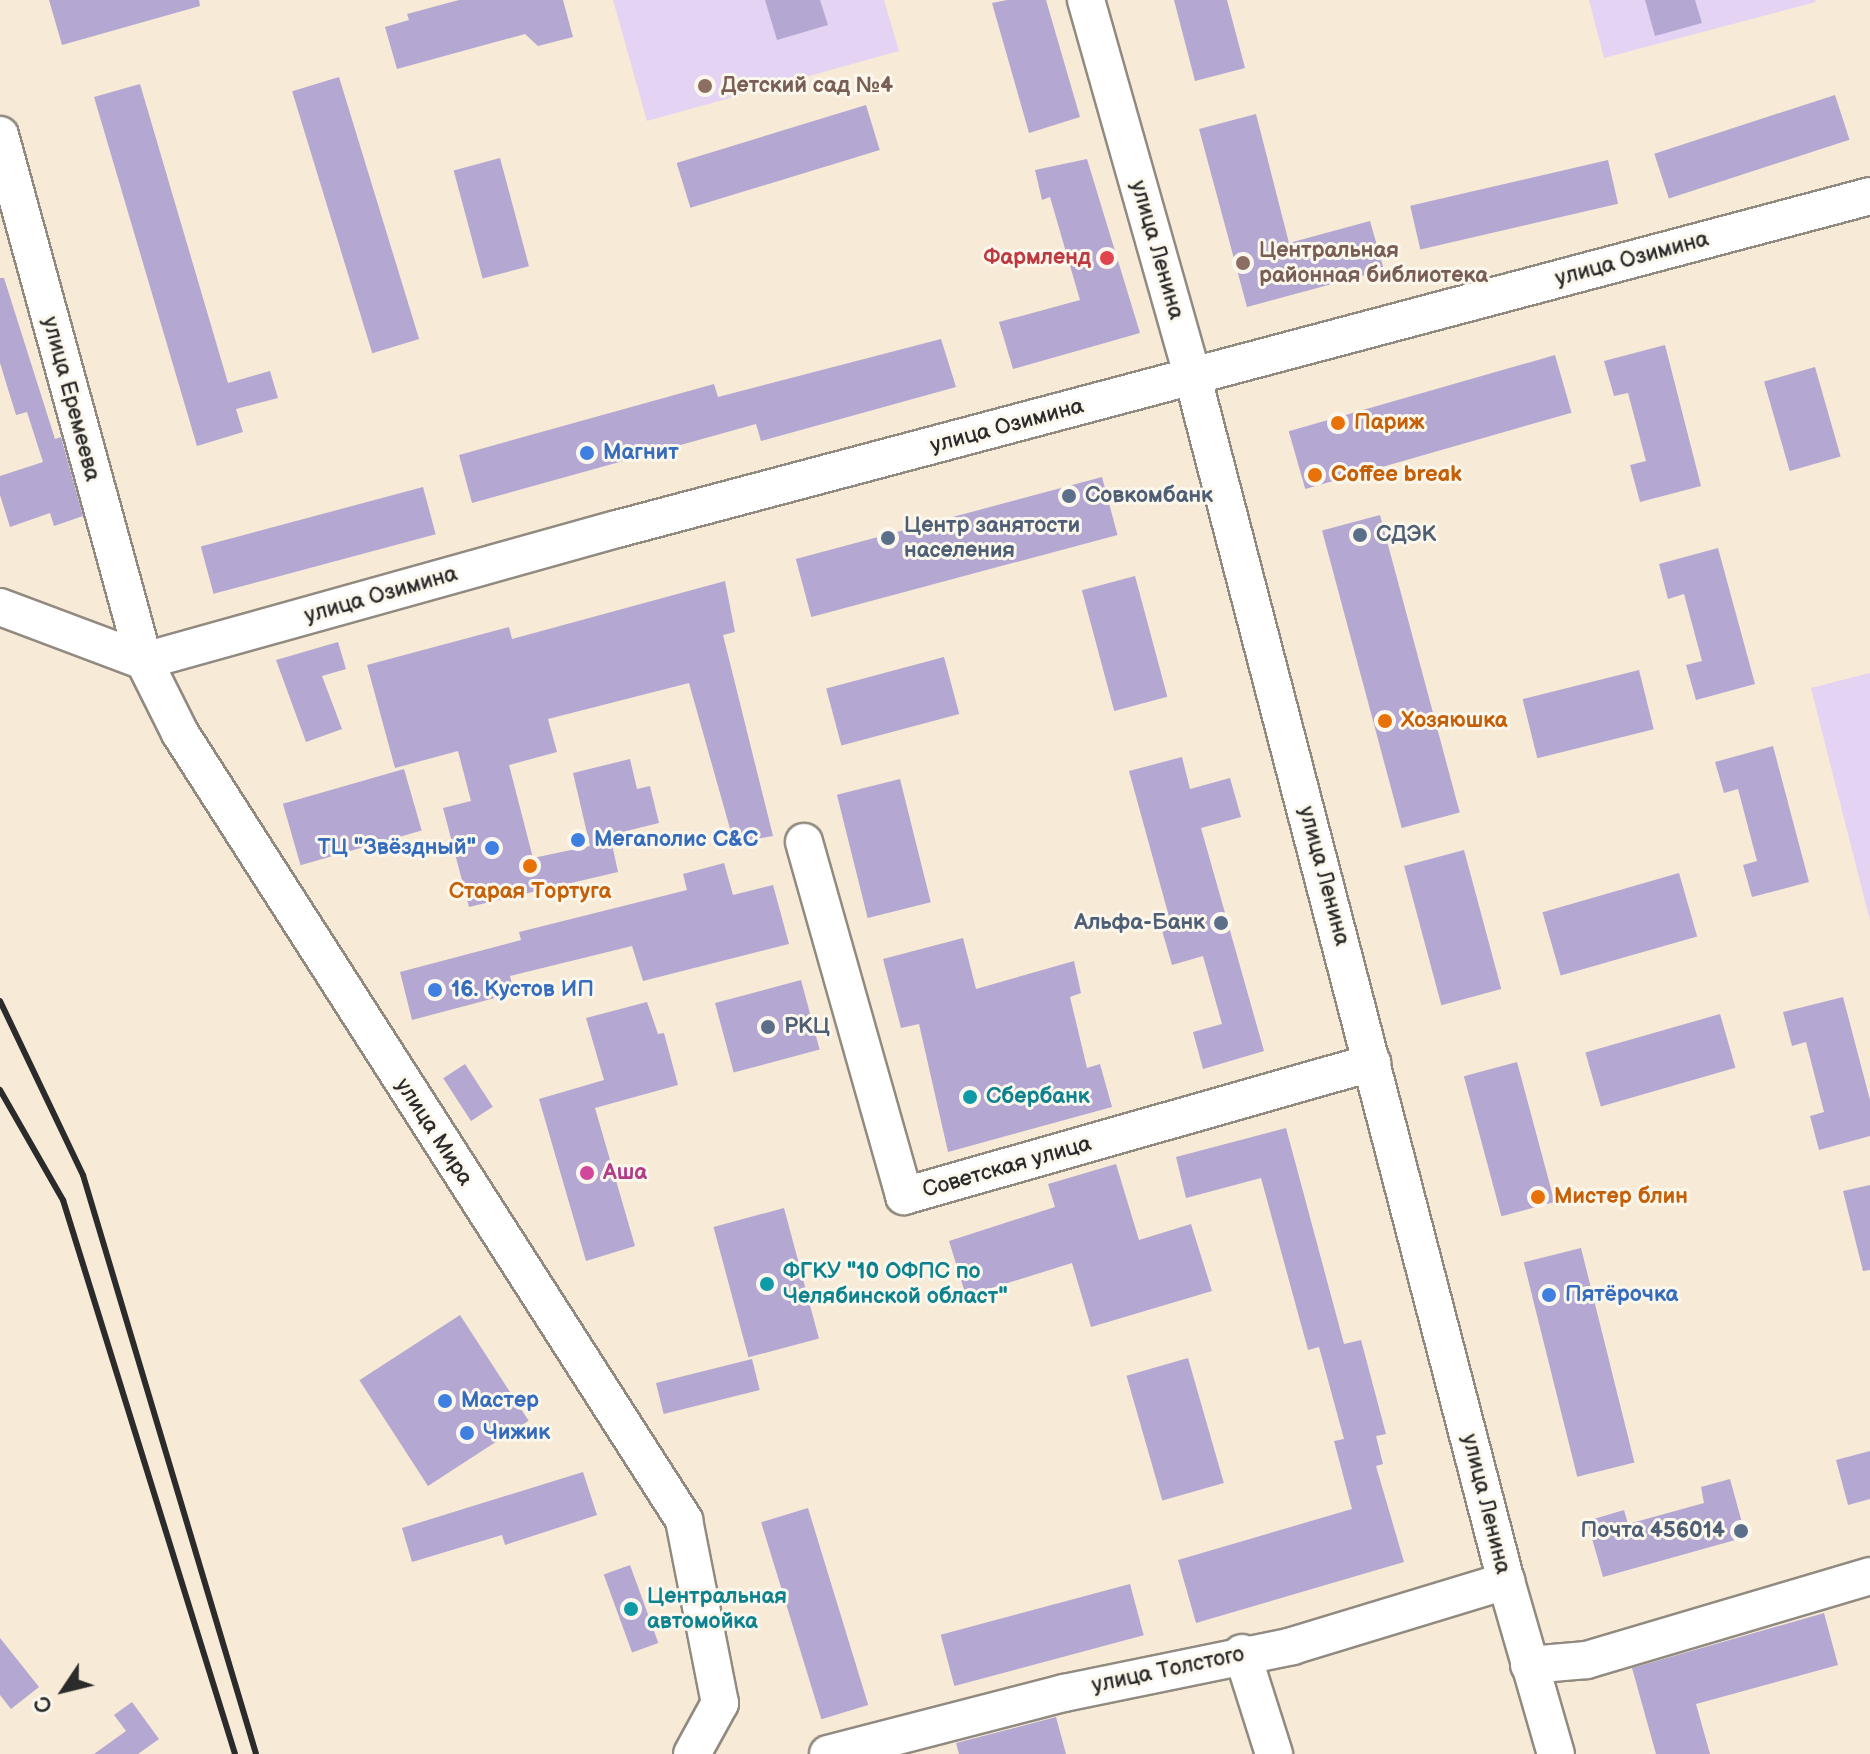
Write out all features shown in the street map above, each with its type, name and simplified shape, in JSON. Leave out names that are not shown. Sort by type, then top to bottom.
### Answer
[{"type":"street","name":"улица Ленина","points":[[1086,0],[1193,378],[1506,1581],[1556,1754]]},
{"type":"street","name":"улица Еремеева","points":[[0,135],[144,661]]},
{"type":"street","name":"улица Озимина","points":[[144,661],[617,529],[1870,196]]},
{"type":"street","points":[[0,607],[144,661]]},
{"type":"street","name":"улица Мира","points":[[144,661],[180,733],[684,1520],[720,1703],[692,1754]]},
{"type":"street","name":"Советская улица","points":[[804,842],[904,1196],[1372,1063]]},
{"type":"street","points":[[1529,1665],[1587,1660],[1870,1576]]},
{"type":"street","name":"улица Толстого","points":[[828,1754],[1242,1653],[1292,1646],[1506,1581]]},
{"type":"street","points":[[1242,1653],[1274,1754]]},
{"type":"shaded area","name":"Детский сад №4","points":[[613,0],[884,0],[899,51],[647,121]]},
{"type":"shaded area","points":[[1589,0],[1815,0],[1816,2],[1604,58]]},
{"type":"shaded area","points":[[1870,673],[1870,921],[1811,688]]},
{"type":"building","points":[[49,0],[199,0],[200,6],[62,45]]},
{"type":"building","points":[[459,0],[563,0],[573,37],[538,46],[525,34],[397,69],[385,27],[409,20],[407,14]]},
{"type":"building","points":[[765,0],[820,0],[828,25],[777,40]]},
{"type":"building","points":[[1046,0],[1080,117],[1029,133],[992,3]]},
{"type":"building","points":[[1174,0],[1227,0],[1245,68],[1195,81]]},
{"type":"building","points":[[1645,0],[1695,0],[1702,23],[1655,36]]},
{"type":"building","points":[[339,77],[419,339],[372,353],[292,91]]},
{"type":"building","points":[[140,84],[228,383],[270,371],[278,398],[236,409],[243,432],[197,446],[94,97]]},
{"type":"building","points":[[1835,95],[1850,140],[1669,198],[1654,154]]},
{"type":"building","points":[[866,105],[880,150],[690,208],[677,163]]},
{"type":"building","points":[[1256,114],[1289,243],[1370,221],[1384,270],[1247,307],[1199,129]]},
{"type":"building","points":[[500,158],[529,266],[483,279],[454,170]]},
{"type":"building","points":[[1087,159],[1140,333],[1013,369],[999,322],[1080,300],[1050,197],[1042,200],[1035,170]]},
{"type":"building","points":[[1608,160],[1618,204],[1420,250],[1410,206]]},
{"type":"building","points":[[0,278],[4,278],[55,439],[61,437],[83,516],[54,526],[50,513],[10,527],[0,495],[0,476],[43,462],[27,412],[16,415],[0,363]]},
{"type":"building","points":[[941,339],[956,387],[761,441],[756,424],[472,503],[459,455],[714,384],[718,397]]},
{"type":"building","points":[[1665,345],[1701,486],[1640,502],[1630,465],[1646,461],[1628,393],[1614,396],[1604,361]]},
{"type":"building","points":[[1555,355],[1572,413],[1305,489],[1289,431]]},
{"type":"building","points":[[1815,367],[1841,456],[1790,471],[1764,382]]},
{"type":"building","points":[[1102,477],[1118,535],[811,617],[796,559]]},
{"type":"building","points":[[423,487],[436,534],[214,594],[201,547]]},
{"type":"building","points":[[1380,515],[1460,813],[1402,828],[1322,531]]},
{"type":"building","points":[[1718,548],[1755,684],[1696,700],[1686,665],[1702,661],[1684,594],[1668,599],[1659,564]]},
{"type":"building","points":[[1135,576],[1167,697],[1114,711],[1082,590]]},
{"type":"building","points":[[725,581],[735,632],[723,635],[773,836],[734,843],[689,683],[548,719],[557,752],[509,765],[533,858],[590,846],[573,773],[630,759],[637,789],[650,786],[659,823],[610,835],[618,872],[469,907],[443,808],[471,801],[458,751],[395,768],[367,665],[509,627],[512,639]]},
{"type":"building","points":[[338,642],[346,669],[322,676],[342,729],[306,742],[276,660]]},
{"type":"building","points":[[944,657],[959,714],[841,746],[826,689]]},
{"type":"building","points":[[1639,670],[1654,729],[1537,758],[1523,699]]},
{"type":"building","points":[[1773,746],[1809,882],[1752,897],[1743,865],[1757,861],[1738,789],[1724,793],[1715,762]]},
{"type":"building","points":[[1182,757],[1190,789],[1230,778],[1241,817],[1201,828],[1264,1051],[1203,1069],[1193,1032],[1222,1024],[1203,956],[1172,965],[1161,927],[1171,924],[1129,771]]},
{"type":"building","points":[[404,769],[422,831],[301,865],[283,804]]},
{"type":"building","points":[[900,779],[931,902],[868,918],[837,795]]},
{"type":"building","points":[[1464,850],[1501,989],[1441,1005],[1404,866]]},
{"type":"building","points":[[724,863],[733,895],[773,885],[789,944],[643,981],[632,946],[510,976],[514,993],[412,1020],[400,972],[521,940],[519,932],[687,890],[683,874]]},
{"type":"building","points":[[1679,873],[1697,936],[1561,976],[1543,912]]},
{"type":"building","points":[[963,938],[976,989],[1074,961],[1081,993],[1070,997],[1087,1068],[1100,1064],[1112,1107],[948,1152],[919,1024],[901,1028],[883,959]]},
{"type":"building","name":"РКЦ","points":[[801,980],[820,1050],[734,1073],[715,1003]]},
{"type":"building","points":[[1843,997],[1870,1100],[1870,1136],[1819,1150],[1810,1116],[1824,1112],[1806,1042],[1792,1046],[1783,1012]]},
{"type":"building","points":[[647,1002],[658,1034],[664,1033],[678,1085],[595,1108],[635,1246],[586,1261],[539,1099],[604,1080],[586,1018]]},
{"type":"building","points":[[1720,1014],[1735,1068],[1601,1106],[1585,1053]]},
{"type":"building","points":[[1517,1062],[1555,1202],[1501,1216],[1464,1076]]},
{"type":"building","points":[[465,1064],[493,1107],[471,1121],[443,1078]]},
{"type":"building","points":[[1286,1128],[1344,1344],[1361,1340],[1386,1434],[1376,1436],[1383,1464],[1376,1466],[1404,1562],[1196,1623],[1178,1560],[1352,1509],[1334,1441],[1344,1439],[1319,1347],[1308,1350],[1261,1178],[1186,1198],[1176,1157]]},
{"type":"building","points":[[1116,1164],[1139,1240],[1191,1224],[1212,1291],[1091,1327],[1072,1263],[966,1296],[949,1241],[1055,1207],[1048,1184]]},
{"type":"building","points":[[1870,1185],[1870,1270],[1863,1271],[1843,1191]]},
{"type":"building","name":"ФГКУ \"10 ОФПС по Челябинской област\"","points":[[784,1208],[819,1338],[748,1357],[713,1227]]},
{"type":"building","points":[[1581,1248],[1634,1462],[1577,1477],[1524,1262]]},
{"type":"building","name":"Мастер","points":[[460,1315],[529,1421],[428,1486],[359,1380]]},
{"type":"building","points":[[1188,1358],[1224,1483],[1162,1501],[1126,1376]]},
{"type":"building","points":[[752,1359],[760,1390],[664,1414],[656,1383]]},
{"type":"building","points":[[1870,1451],[1870,1499],[1848,1505],[1836,1460]]},
{"type":"building","points":[[583,1472],[597,1515],[505,1545],[502,1535],[412,1562],[402,1528]]},
{"type":"building","points":[[1730,1479],[1746,1537],[1603,1577],[1587,1521],[1624,1510],[1628,1524],[1704,1503],[1701,1487]]},
{"type":"building","points":[[808,1508],[868,1705],[821,1719],[761,1522]]},
{"type":"building","name":"Центральная автомойка","points":[[630,1565],[658,1643],[632,1653],[604,1575]]},
{"type":"building","points":[[1130,1584],[1144,1635],[954,1686],[941,1635]]},
{"type":"building","points":[[1824,1613],[1838,1665],[1696,1704],[1710,1754],[1656,1754],[1632,1668]]},
{"type":"building","points":[[0,1638],[39,1687],[11,1709],[0,1695]]},
{"type":"building","points":[[132,1702],[159,1739],[138,1754],[94,1754],[126,1731],[114,1715]]},
{"type":"building","points":[[1056,1717],[1066,1754],[959,1754],[956,1743]]},
{"type":"railway","points":[[0,1001],[83,1175],[256,1754]]},
{"type":"railway","points":[[0,1090],[63,1200],[235,1754]]},
{"type":"place","name":"Детский сад №4","points":[[705,86]]},
{"type":"place","name":"Фармленд","points":[[1107,258]]},
{"type":"place","name":"Центральная районная библиотека","points":[[1243,263]]},
{"type":"place","name":"Париж","points":[[1338,423]]},
{"type":"place","name":"Магнит","points":[[587,453]]},
{"type":"place","name":"Coffee break","points":[[1315,475]]},
{"type":"place","name":"Совкомбанк","points":[[1069,496]]},
{"type":"place","name":"СДЭК","points":[[1360,535]]},
{"type":"place","name":"Центр занятости населения","points":[[888,538]]},
{"type":"place","name":"Хозяюшка","points":[[1385,721]]},
{"type":"place","name":"Мегаполис C&C","points":[[578,840]]},
{"type":"place","name":"ТЦ \"Звёздный\"","points":[[492,848]]},
{"type":"place","name":"Старая Тортуга","points":[[530,866]]},
{"type":"place","name":"Альфа-Банк","points":[[1221,923]]},
{"type":"place","name":"16. Кустов ИП","points":[[435,990]]},
{"type":"place","name":"РКЦ","points":[[768,1027]]},
{"type":"place","name":"Сбербанк","points":[[970,1097]]},
{"type":"place","name":"Аша","points":[[587,1173]]},
{"type":"place","name":"Мистер блин","points":[[1538,1197]]},
{"type":"place","name":"ФГКУ \"10 ОФПС по Челябинской област\"","points":[[767,1284]]},
{"type":"place","name":"Пятёрочка","points":[[1549,1295]]},
{"type":"place","name":"Мастер","points":[[445,1401]]},
{"type":"place","name":"Чижик","points":[[467,1433]]},
{"type":"place","name":"Почта 456014","points":[[1741,1531]]},
{"type":"place","name":"Центральная автомойка","points":[[631,1609]]}]
